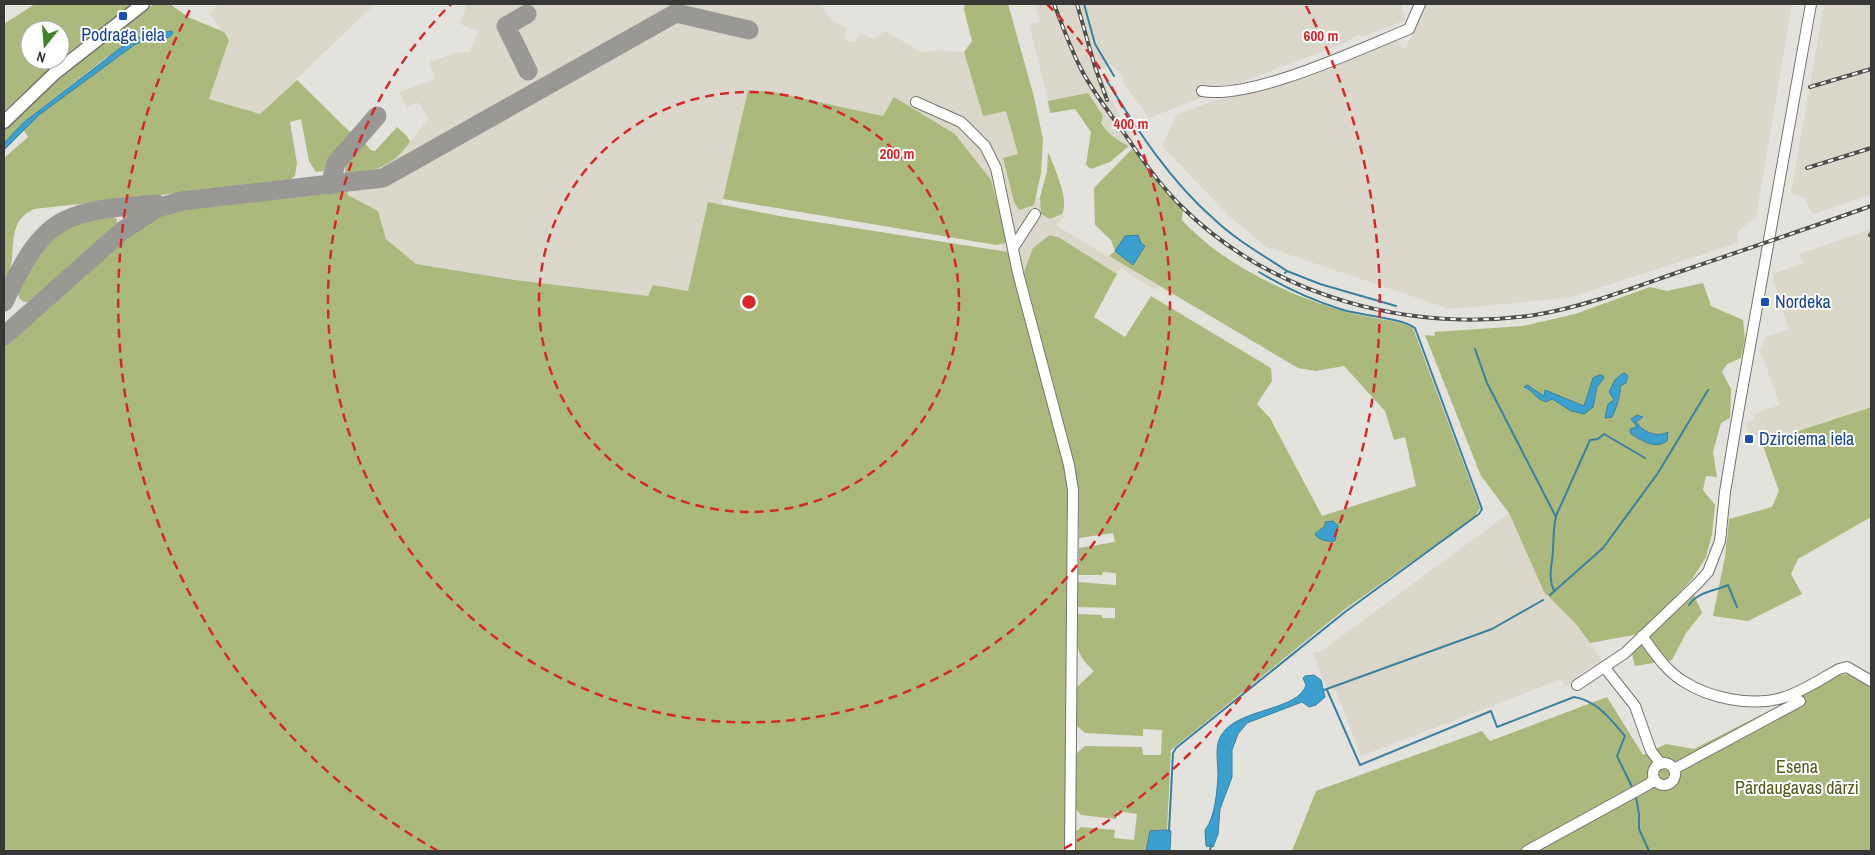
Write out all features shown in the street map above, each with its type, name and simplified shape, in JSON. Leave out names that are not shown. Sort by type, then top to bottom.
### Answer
[{"type":"main road","points":[[4,122],[56,73],[141,5]]},
{"type":"street","points":[[1202,91],[1227,93],[1290,76],[1330,61],[1409,29],[1420,4]]},
{"type":"street","points":[[1577,685],[1625,653],[1708,572],[1720,540],[1725,492],[1737,419],[1811,4]]},
{"type":"street","points":[[916,102],[962,122],[985,146],[996,168],[1013,248],[1069,465],[1073,490],[1070,851]]},
{"type":"street","points":[[1013,248],[1035,214]]},
{"type":"street","points":[[1642,636],[1666,667],[1683,682],[1729,698],[1749,702],[1784,697],[1847,667],[1871,681]]},
{"type":"street","points":[[1604,668],[1635,706],[1642,730],[1658,763]]},
{"type":"street","points":[[1653,782],[1663,786],[1670,784],[1676,769],[1800,701]]},
{"type":"street","points":[[1658,763],[1669,764],[1676,769]]},
{"type":"street","points":[[1653,782],[1654,770],[1658,763]]},
{"type":"street","points":[[1527,851],[1653,782]]},
{"type":"shaded area","points":[[219,4],[375,4],[260,114],[209,99],[229,40],[209,14]]},
{"type":"shaded area","points":[[467,4],[819,4],[833,21],[847,29],[844,36],[848,42],[855,42],[860,34],[874,39],[885,31],[921,52],[941,50],[964,52],[983,115],[1006,111],[1018,154],[1004,158],[1034,205],[1036,197],[1040,197],[1040,204],[1056,218],[1062,214],[1065,216],[1058,224],[1059,227],[1158,286],[1155,290],[1121,268],[1117,274],[1060,238],[1050,235],[1024,272],[1029,291],[1018,293],[1004,250],[1001,250],[1003,245],[883,116],[773,92],[748,90],[722,205],[708,202],[688,291],[653,285],[648,296],[515,280],[416,264],[386,239],[378,211],[348,195],[345,175],[384,167],[400,155],[429,118],[417,102],[407,107],[399,92],[435,79],[429,62],[456,53],[470,52],[478,31],[460,24]]},
{"type":"shaded area","points":[[1035,4],[1401,4],[1406,20],[1361,37],[1359,35],[1351,38],[1351,40],[1221,90],[1202,91],[1203,97],[1149,118],[1123,82],[1122,74],[1110,64],[1099,71],[1118,113],[1134,140],[1129,146],[1113,138],[1108,133],[1101,123],[1088,94],[1048,101],[1029,24],[1040,22]]},
{"type":"shaded area","points":[[1426,4],[1792,4],[1756,217],[1737,232],[1738,243],[1568,298],[1450,309],[1266,247],[1229,216],[1162,146],[1177,114],[1187,110],[1348,59],[1388,44],[1396,38],[1405,50]]},
{"type":"shaded area","points":[[1824,4],[1871,4],[1871,194],[1814,214],[1811,212],[1805,198],[1791,193]]},
{"type":"shaded area","name":"Nordeka","points":[[1871,229],[1871,406],[1762,443],[1759,434],[1750,437],[1745,423],[1755,420],[1753,414],[1780,405],[1760,350],[1766,337],[1789,329],[1773,279],[1774,273],[1803,264],[1800,255],[1802,253]]},
{"type":"shaded area","points":[[1509,513],[1544,592],[1576,624],[1602,660],[1578,675],[1581,680],[1565,687],[1562,679],[1361,756],[1336,691],[1325,685],[1313,653],[1320,652]]},
{"type":"green space","points":[[35,4],[132,4],[70,51],[70,20],[20,20],[20,70],[48,70],[4,111],[4,24]]},
{"type":"green space","points":[[154,4],[170,4],[188,17],[224,32],[229,40],[209,99],[260,114],[297,80],[351,133],[323,171],[316,172],[309,161],[301,119],[290,122],[297,163],[295,176],[288,181],[34,209],[20,219],[17,226],[13,241],[11,268],[4,284],[4,158],[28,137],[24,131],[39,115],[134,45],[147,39],[170,37],[173,32],[141,37],[104,59],[23,123],[4,143],[4,130],[63,76]]},
{"type":"green space","points":[[965,4],[1008,4],[1034,97],[1043,139],[1041,173],[1034,205],[1019,210],[1014,202],[1003,158],[1018,154],[1006,111],[983,116],[964,52],[972,41],[964,10]]},
{"type":"green space","points":[[748,90],[773,92],[883,116],[894,97],[955,134],[991,180],[1006,237],[1005,243],[996,245],[723,199]]},
{"type":"green space","points":[[1088,93],[1103,116],[1101,123],[1104,127],[1113,137],[1129,146],[1110,162],[1091,169],[1086,165],[1091,132],[1075,109],[1050,113],[1048,101]]},
{"type":"green space","points":[[397,127],[407,136],[410,142],[395,158],[382,167],[345,175],[345,161],[363,141],[371,150],[375,151]]},
{"type":"green space","points":[[1132,149],[1183,210],[1182,220],[1217,251],[1238,265],[1305,298],[1350,313],[1401,323],[1413,328],[1480,508],[1475,517],[1345,609],[1171,750],[1167,830],[1150,831],[1146,851],[1074,851],[1074,833],[1081,827],[1115,830],[1114,838],[1134,840],[1137,814],[1117,811],[1116,819],[1081,815],[1075,808],[1076,754],[1085,746],[1142,747],[1143,755],[1161,755],[1162,730],[1143,729],[1143,736],[1085,733],[1077,726],[1076,688],[1094,671],[1082,658],[1077,646],[1078,614],[1102,615],[1102,618],[1115,618],[1115,608],[1078,607],[1078,582],[1116,585],[1116,573],[1103,572],[1102,575],[1078,575],[1079,548],[1115,542],[1113,533],[1079,538],[1079,495],[1075,467],[1024,272],[1033,248],[1050,235],[1060,238],[1117,274],[1094,317],[1125,337],[1151,296],[1271,368],[1272,381],[1257,404],[1270,418],[1322,516],[1416,486],[1405,437],[1394,440],[1385,411],[1344,366],[1316,371],[1298,368],[1109,256],[1115,251],[1111,240],[1095,225],[1094,188]]},
{"type":"green space","points":[[1048,152],[1063,192],[1064,201],[1062,214],[1050,219],[1041,214],[1040,197],[1047,171]]},
{"type":"green space","points":[[347,190],[348,195],[378,211],[386,239],[416,264],[515,280],[648,296],[653,285],[688,291],[708,202],[785,217],[1008,252],[1065,467],[1068,496],[1065,851],[4,851],[4,346],[118,241],[149,220],[182,208]]},
{"type":"green space","points":[[110,216],[117,219],[116,227],[31,302],[24,302],[19,298],[22,281],[34,260],[50,240],[60,232],[83,221]]},
{"type":"green space","points":[[1703,283],[1711,306],[1743,320],[1745,339],[1741,358],[1727,364],[1722,372],[1731,389],[1730,418],[1721,423],[1713,452],[1717,477],[1706,476],[1703,490],[1715,505],[1712,534],[1706,557],[1693,578],[1639,634],[1590,643],[1576,624],[1544,592],[1509,513],[1481,476],[1425,335],[1435,336],[1434,332],[1523,326],[1575,314],[1650,287],[1667,291]]},
{"type":"green space","points":[[1871,407],[1871,517],[1798,559],[1791,574],[1802,594],[1748,621],[1713,616],[1725,557],[1729,519],[1772,507],[1779,491],[1762,443]]},
{"type":"green space","points":[[1694,595],[1702,613],[1686,633],[1672,660],[1635,666],[1632,654]]},
{"type":"green space","name":"Esena Pārdaugavas dārzi","points":[[1852,674],[1871,687],[1871,851],[1292,851],[1316,791],[1482,731],[1490,741],[1607,697],[1643,755],[1666,744],[1694,749],[1839,675]]},
{"type":"water","points":[[173,32],[170,37],[148,39],[134,45],[39,115],[4,150],[4,143],[23,123],[128,42],[141,37]]},
{"type":"water","points":[[1138,235],[1141,243],[1145,246],[1133,265],[1115,251],[1125,236]]},
{"type":"water","points":[[1623,373],[1628,376],[1626,383],[1620,386],[1619,397],[1612,417],[1605,418],[1608,404],[1614,400],[1609,392],[1615,380]]},
{"type":"water","points":[[1602,375],[1604,378],[1597,387],[1593,407],[1584,414],[1571,411],[1552,399],[1546,402],[1542,401],[1524,387],[1527,385],[1544,396],[1545,390],[1584,406],[1593,378]]},
{"type":"water","points":[[1637,415],[1643,417],[1636,422],[1646,431],[1655,434],[1668,432],[1667,441],[1658,445],[1644,441],[1631,434],[1630,429],[1637,427],[1631,419]]},
{"type":"water","points":[[1333,521],[1338,526],[1335,541],[1324,540],[1316,536],[1315,534],[1325,526],[1325,522]]},
{"type":"water","points":[[1314,675],[1321,680],[1325,697],[1316,705],[1309,707],[1302,702],[1247,723],[1238,734],[1232,750],[1232,777],[1220,809],[1218,834],[1213,847],[1206,846],[1205,830],[1211,819],[1215,804],[1218,775],[1217,748],[1222,734],[1230,725],[1241,719],[1292,700],[1301,694],[1306,685],[1303,678]]},
{"type":"water","points":[[1150,831],[1171,831],[1170,851],[1146,851]]},
{"type":"waterway","points":[[1084,4],[1095,44],[1114,76]]},
{"type":"waterway","points":[[1107,81],[1156,155],[1199,205],[1232,234],[1287,271]]},
{"type":"waterway","points":[[1285,273],[1287,271],[1320,284],[1396,306]]},
{"type":"waterway","points":[[1169,831],[1173,753],[1176,748],[1345,612],[1479,514],[1482,509],[1415,328],[1390,319],[1348,311],[1330,305],[1298,293],[1259,272]]},
{"type":"waterway","points":[[1475,349],[1487,383],[1556,517],[1551,575],[1554,591]]},
{"type":"waterway","points":[[1550,595],[1603,548],[1658,473],[1708,390]]},
{"type":"waterway","points":[[1556,516],[1590,440],[1598,439],[1604,434],[1645,458]]},
{"type":"waterway","points":[[1689,605],[1697,597],[1728,585],[1737,607]]},
{"type":"waterway","points":[[1324,690],[1492,629],[1543,600]]},
{"type":"waterway","points":[[1327,690],[1360,765],[1491,711],[1497,727],[1574,697],[1583,699],[1603,712],[1625,736],[1617,756],[1632,787]]},
{"type":"waterway","points":[[1636,797],[1639,829],[1649,851]]},
{"type":"waterway","points":[[1210,851],[1211,844]]},
{"type":"taxiway","points":[[4,336],[122,231],[157,208],[182,201],[383,178],[676,13],[749,30]]},
{"type":"taxiway","points":[[527,14],[506,26],[528,71]]},
{"type":"taxiway","points":[[330,185],[336,163],[377,116]]},
{"type":"taxiway","points":[[4,302],[36,244],[55,226],[87,212],[157,204]]},
{"type":"railway","points":[[1054,4],[1073,52],[1090,84],[1151,171],[1181,206],[1217,238],[1257,264],[1300,285],[1345,301],[1392,312],[1439,318],[1487,319],[1553,312],[1606,297],[1871,206]]},
{"type":"railway","points":[[1077,4],[1095,67],[1107,100]]},
{"type":"railway","points":[[1810,87],[1871,69]]},
{"type":"railway","points":[[1807,168],[1871,148]]},
{"type":"place","name":"Podraga iela","points":[[123,16]]},
{"type":"place","name":"Nordeka","points":[[1765,302]]},
{"type":"place","name":"Dzirciema iela","points":[[1749,439]]}]
